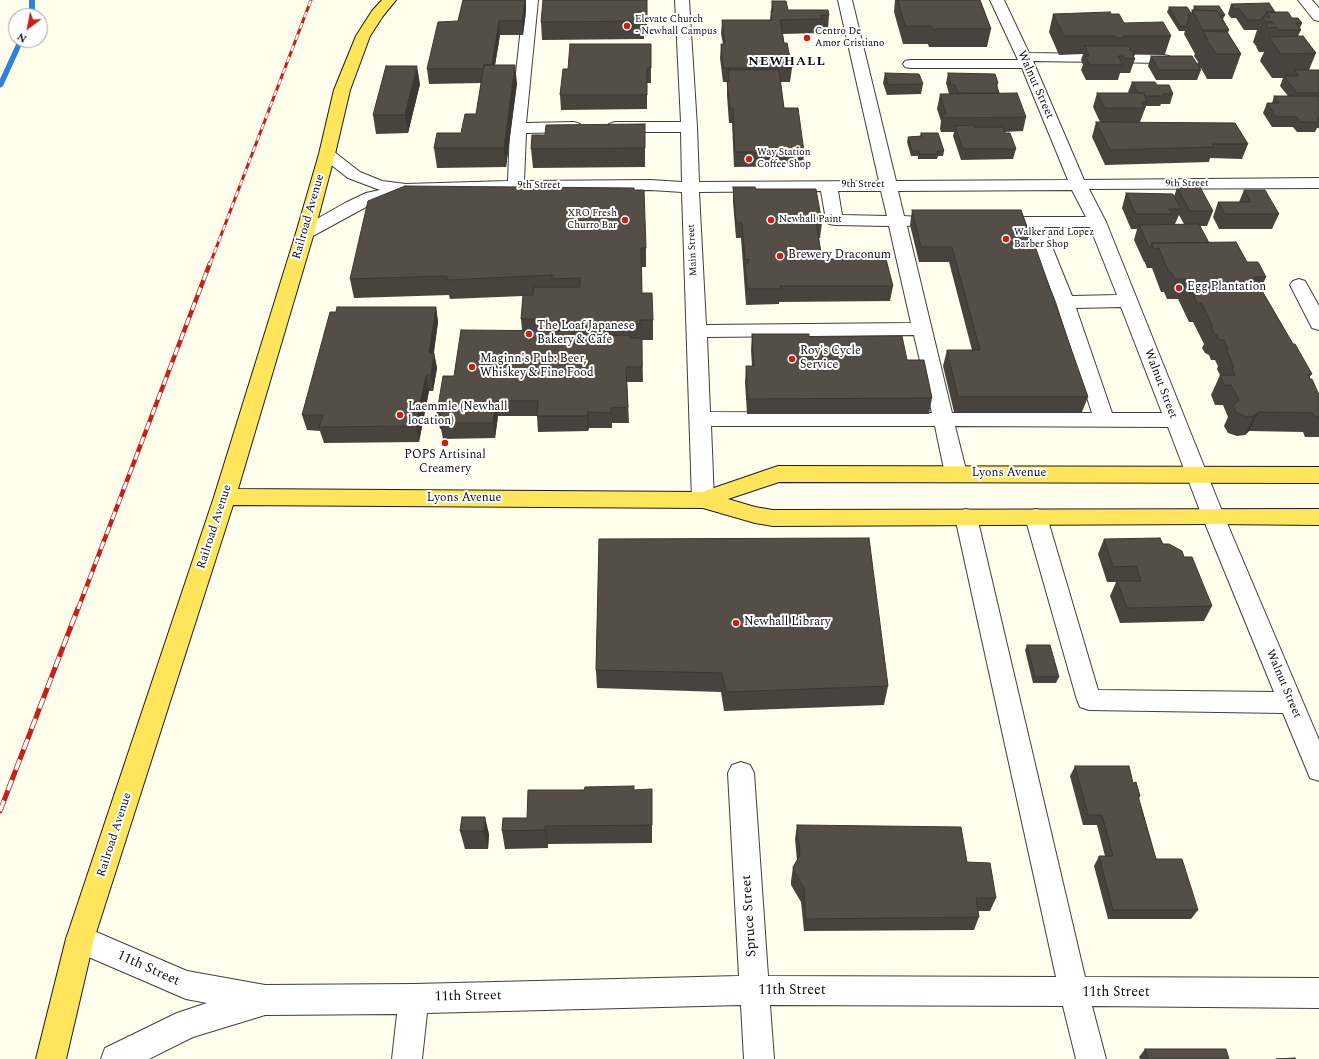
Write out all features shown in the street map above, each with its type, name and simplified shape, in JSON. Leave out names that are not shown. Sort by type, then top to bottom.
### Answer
[{"type":"main road","name":"Railroad Avenue","points":[[51,1059],[80,939],[225,497],[305,232],[327,154],[342,90],[363,36],[377,14],[390,0]]},
{"type":"main road","name":"Lyons Avenue","points":[[703,500],[778,474],[1319,475]]},
{"type":"main road","name":"Lyons Avenue","points":[[225,497],[703,500],[755,515],[773,518],[1319,517]]},
{"type":"street","points":[[516,186],[518,128],[531,0]]},
{"type":"street","name":"Main Street","points":[[682,0],[690,127],[689,173],[691,187],[690,199],[697,331],[703,500]]},
{"type":"street","points":[[845,0],[956,474]]},
{"type":"street","name":"Walnut Street","points":[[997,0],[1078,185],[1097,222],[1174,420],[1319,770]]},
{"type":"street","points":[[1305,0],[1319,17]]},
{"type":"street","points":[[910,64],[1164,59]]},
{"type":"street","points":[[518,128],[690,127]]},
{"type":"street","name":"9th Street","points":[[327,154],[354,175],[379,185],[406,189],[516,186],[651,185],[691,187],[1314,183]]},
{"type":"street","points":[[1314,183],[1319,199]]},
{"type":"street","points":[[828,185],[835,220],[929,221]]},
{"type":"street","name":"9th Street","points":[[305,232],[372,197],[406,189]]},
{"type":"street","points":[[977,222],[1097,222]]},
{"type":"street","points":[[1033,222],[1065,302],[1104,420]]},
{"type":"street","points":[[1299,285],[1319,324]]},
{"type":"street","points":[[1065,302],[1128,301]]},
{"type":"street","points":[[697,331],[922,329]]},
{"type":"street","points":[[700,419],[1174,420]]},
{"type":"street","points":[[1036,517],[1089,700],[1291,703]]},
{"type":"street","points":[[966,518],[1074,993],[1091,1059]]},
{"type":"street","name":"Spruce Street","points":[[741,773],[759,1059]]},
{"type":"street","name":"11th Street","points":[[80,939],[186,985],[265,1000],[755,990],[1074,993],[1319,993]]},
{"type":"street","points":[[407,1059],[414,998]]},
{"type":"street","name":"11th Street","points":[[116,1059],[188,1024],[265,1000]]},
{"type":"building","points":[[463,0],[525,0],[522,21],[499,21],[492,65],[484,65],[484,69],[427,69],[438,22],[458,21]]},
{"type":"building","points":[[543,0],[647,0],[647,18],[644,18],[644,21],[541,22]]},
{"type":"building","points":[[898,0],[980,0],[991,29],[932,29],[931,26],[905,26]]},
{"type":"building","points":[[772,1],[786,1],[788,10],[828,10],[829,15],[821,15],[822,19],[780,20],[784,43],[787,43],[792,68],[723,68],[721,44],[725,44],[722,20],[772,20]]},
{"type":"building","points":[[1269,3],[1275,12],[1266,12],[1261,20],[1248,20],[1240,9],[1234,9],[1231,4]]},
{"type":"building","points":[[1194,6],[1219,6],[1225,15],[1220,15],[1217,11],[1197,10]]},
{"type":"building","points":[[1169,7],[1187,7],[1191,13],[1190,15],[1187,15],[1189,18],[1186,26],[1180,26]]},
{"type":"building","points":[[1192,10],[1217,11],[1229,30],[1203,30]]},
{"type":"building","points":[[1110,12],[1111,14],[1119,14],[1124,23],[1163,22],[1171,36],[1123,36],[1124,38],[1116,38],[1115,36],[1064,36],[1053,14]]},
{"type":"building","points":[[1266,12],[1288,12],[1292,18],[1298,18],[1302,23],[1296,23],[1301,30],[1279,30],[1277,27],[1268,28],[1265,23],[1274,23],[1265,21],[1262,17],[1270,17]]},
{"type":"building","points":[[1203,31],[1227,32],[1241,54],[1216,54],[1209,43],[1205,40],[1208,40]]},
{"type":"building","points":[[1303,36],[1316,53],[1281,54],[1269,37]]},
{"type":"building","points":[[570,44],[651,44],[651,68],[647,68],[647,95],[560,95],[563,69],[568,69]]},
{"type":"building","points":[[1085,46],[1128,46],[1131,51],[1134,51],[1135,54],[1132,54],[1135,59],[1118,56],[1123,65],[1090,65],[1085,56],[1089,56]]},
{"type":"building","points":[[1151,56],[1192,56],[1201,70],[1159,70]]},
{"type":"building","points":[[484,65],[515,65],[504,148],[434,148],[437,133],[461,133],[465,114],[476,114]]},
{"type":"building","points":[[386,66],[417,66],[405,115],[373,115]]},
{"type":"building","points":[[728,70],[779,70],[784,108],[798,108],[804,152],[735,152],[733,108],[730,108],[727,81],[729,81]]},
{"type":"building","points":[[1295,70],[1319,70],[1319,93],[1297,93],[1284,76],[1299,76]]},
{"type":"building","points":[[885,73],[919,74],[923,84],[888,85]]},
{"type":"building","points":[[948,73],[995,74],[999,93],[958,93],[955,85],[951,85]]},
{"type":"building","points":[[1132,82],[1155,82],[1157,85],[1169,85],[1173,94],[1163,94],[1164,96],[1145,96],[1144,93],[1138,93]]},
{"type":"building","points":[[1017,93],[1026,117],[944,118],[942,114],[946,114],[940,94]]},
{"type":"building","points":[[1097,93],[1144,93],[1147,102],[1142,102],[1145,108],[1105,108]]},
{"type":"building","points":[[1274,96],[1319,96],[1319,118],[1317,118],[1319,122],[1301,122],[1297,117],[1276,117],[1267,103],[1279,103]]},
{"type":"building","points":[[1096,122],[1235,123],[1248,144],[1212,144],[1214,147],[1110,150]]},
{"type":"building","points":[[645,124],[645,148],[531,149],[532,135],[545,135],[546,125]]},
{"type":"building","points":[[974,125],[974,127],[1003,127],[1005,133],[1010,133],[1016,149],[963,149],[955,126]]},
{"type":"building","points":[[921,133],[938,133],[944,151],[937,151],[938,154],[919,154],[919,151],[912,151],[908,137],[922,136]]},
{"type":"building","points":[[405,186],[634,188],[634,190],[644,190],[646,248],[641,248],[642,293],[652,293],[653,320],[640,320],[640,324],[580,324],[580,322],[534,322],[534,319],[521,319],[523,295],[533,295],[534,287],[580,287],[580,278],[552,279],[552,275],[447,280],[447,276],[350,279],[368,201]]},
{"type":"building","points":[[733,187],[755,187],[756,189],[816,189],[822,223],[816,223],[822,259],[886,259],[893,286],[780,286],[781,289],[747,289],[745,263],[749,263],[749,259],[745,260],[742,223],[736,223]]},
{"type":"building","points":[[1177,187],[1200,187],[1213,211],[1190,211]]},
{"type":"building","points":[[1244,190],[1265,190],[1279,214],[1225,214],[1218,202],[1251,202]]},
{"type":"building","points":[[1126,193],[1173,194],[1181,209],[1169,209],[1172,214],[1136,214]]},
{"type":"building","points":[[912,210],[1021,210],[1088,397],[958,397],[947,350],[980,350],[952,247],[921,247]]},
{"type":"building","points":[[1199,224],[1209,243],[1152,243],[1151,247],[1149,247],[1139,225]]},
{"type":"building","points":[[1236,242],[1247,262],[1258,262],[1266,277],[1254,277],[1312,374],[1308,374],[1310,379],[1312,379],[1319,395],[1319,417],[1316,417],[1313,413],[1259,412],[1254,416],[1247,417],[1237,413],[1233,406],[1239,400],[1231,385],[1224,385],[1220,375],[1235,375],[1232,367],[1234,367],[1226,349],[1228,349],[1224,340],[1219,340],[1217,335],[1214,333],[1211,328],[1213,326],[1201,303],[1197,303],[1186,279],[1175,279],[1172,273],[1169,273],[1159,248],[1154,249],[1152,243]]},
{"type":"building","points":[[337,307],[436,307],[429,353],[434,353],[431,375],[426,375],[416,426],[319,427],[323,415],[302,415],[330,312],[336,312]]},
{"type":"building","points":[[461,330],[572,331],[571,342],[581,342],[582,336],[630,335],[631,338],[642,338],[642,367],[626,367],[628,407],[611,408],[611,413],[588,412],[587,416],[537,416],[538,401],[496,401],[493,423],[440,423],[441,413],[437,413],[443,376],[454,376]]},
{"type":"building","points":[[752,334],[809,334],[809,337],[902,336],[907,360],[924,360],[932,398],[748,399],[746,366],[754,366]]},
{"type":"building","name":"Newhall Library","points":[[869,538],[888,686],[726,692],[722,673],[596,670],[599,539]]},
{"type":"building","points":[[1160,538],[1163,544],[1169,544],[1182,551],[1184,557],[1192,557],[1212,606],[1127,608],[1117,581],[1141,581],[1136,566],[1113,567],[1104,539]]},
{"type":"building","points":[[1027,645],[1050,645],[1059,677],[1035,677]]},
{"type":"building","points":[[1075,766],[1129,766],[1133,783],[1136,782],[1140,796],[1138,796],[1156,859],[1182,859],[1198,910],[1113,910],[1099,856],[1113,856],[1102,815],[1088,815]]},
{"type":"building","points":[[634,786],[634,790],[652,789],[652,825],[545,826],[545,830],[502,831],[503,818],[527,818],[528,790],[584,790],[585,787]]},
{"type":"building","points":[[462,817],[485,817],[484,831],[460,831]]},
{"type":"building","points":[[797,825],[961,827],[967,862],[990,863],[996,898],[976,898],[979,917],[806,919],[804,888],[794,872],[793,867],[800,855]]},
{"type":"building","points":[[1145,1049],[1226,1049],[1229,1059],[1148,1059]]},
{"type":"waterway","points":[[32,0],[32,8]]},
{"type":"waterway","points":[[0,86],[17,48]]},
{"type":"railway","points":[[210,264],[311,0]]},
{"type":"railway","points":[[78,609],[210,263]]},
{"type":"railway","points":[[0,811],[78,608]]},
{"type":"place","name":"Elevate Church - Newhall Campus","points":[[627,26]]},
{"type":"place","name":"Centro De Amor Cristiano","points":[[807,38]]},
{"type":"place","name":"Way Station Coffee Shop","points":[[749,159]]},
{"type":"place","name":"XRO Fresh Churro Bar","points":[[625,220]]},
{"type":"place","name":"Newhall Paint","points":[[771,220]]},
{"type":"place","name":"Walker and Lopez Barber Shop","points":[[1006,239]]},
{"type":"place","name":"Brewery Draconum","points":[[780,256]]},
{"type":"place","name":"Egg Plantation","points":[[1179,288]]},
{"type":"place","name":"The Loaf Japanese Bakery & Cafe","points":[[529,334]]},
{"type":"place","name":"Roy's Cycle Service","points":[[792,359]]},
{"type":"place","name":"Maginn's Pub: Beer, Whiskey & Fine Food","points":[[472,367]]},
{"type":"place","name":"Laemmle (Newhall location)","points":[[400,415]]},
{"type":"place","name":"POPS Artisinal Creamery","points":[[445,443]]},
{"type":"place","name":"Newhall Library","points":[[736,623]]},
{"type":"district","name":"NEWHALL","points":[[787,62]]}]
